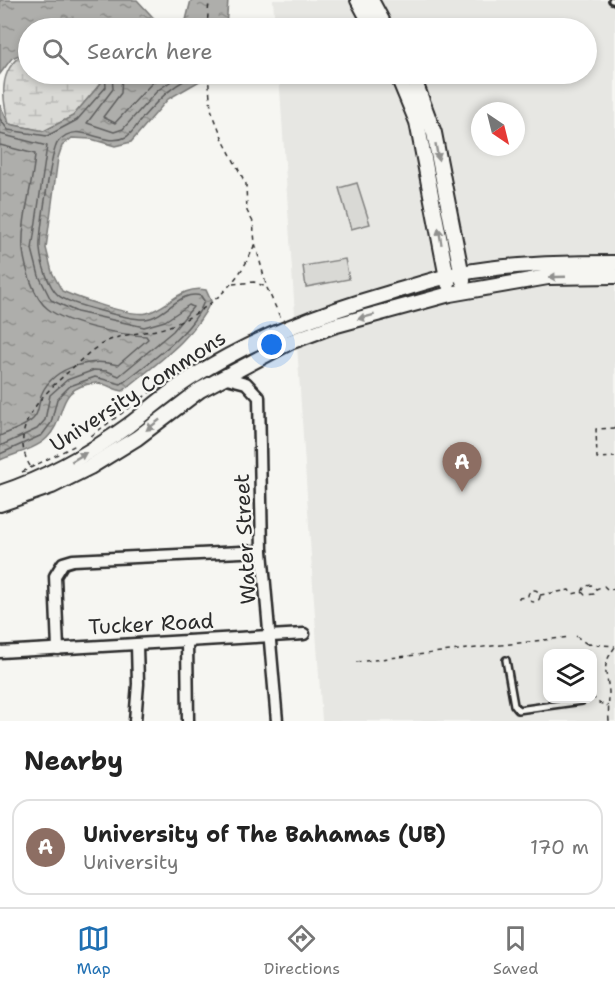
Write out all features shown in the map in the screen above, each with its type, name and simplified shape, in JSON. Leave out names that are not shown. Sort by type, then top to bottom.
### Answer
[{"type":"main road","points":[[358,0],[368,18]]},
{"type":"main road","points":[[370,0],[380,18]]},
{"type":"main road","points":[[401,84],[419,130],[450,294]]},
{"type":"main road","points":[[416,84],[434,133],[465,291]]},
{"type":"main road","name":"University Commons","points":[[0,493],[46,476],[106,441],[189,380],[253,342],[284,328],[360,301],[462,273],[546,264],[615,263]]},
{"type":"main road","name":"University Commons","points":[[0,504],[52,486],[98,462],[223,377],[261,355],[322,330],[465,291],[548,277],[615,276]]},
{"type":"street","name":"Water Street","points":[[223,377],[246,383],[259,397],[262,551],[278,721]]},
{"type":"street","points":[[58,649],[55,576],[63,563],[73,560],[262,551]]},
{"type":"street","name":"Tucker Road","points":[[0,652],[304,634]]},
{"type":"street","points":[[187,641],[188,721]]},
{"type":"street","points":[[135,721],[138,684],[137,645]]},
{"type":"lane","points":[[506,660],[514,705],[518,710],[568,703]]},
{"type":"path","points":[[207,18],[208,0]]},
{"type":"path","points":[[209,84],[211,109],[249,191],[247,211],[253,222],[255,243],[267,288],[284,328]]},
{"type":"path","points":[[30,466],[25,458],[24,438],[27,416],[40,396],[81,360],[111,339],[163,328],[182,320],[232,284],[251,255],[255,243]]},
{"type":"path","points":[[232,284],[254,282],[267,288]]},
{"type":"path","points":[[91,436],[172,374],[179,372],[189,380]]},
{"type":"path","points":[[615,428],[596,429],[597,458],[615,457]]},
{"type":"path","points":[[18,475],[30,466],[83,441]]},
{"type":"path","points":[[582,592],[585,586],[593,585],[596,589]]},
{"type":"path","points":[[540,595],[569,590],[573,594],[582,592],[585,595],[594,594],[596,589],[604,586],[608,590],[615,589]]},
{"type":"path","points":[[527,597],[531,590],[537,591],[540,595]]},
{"type":"path","points":[[527,597],[530,601],[536,602],[540,595]]},
{"type":"path","points":[[518,598],[527,597]]},
{"type":"path","points":[[576,636],[588,644],[615,646]]},
{"type":"path","points":[[356,662],[570,637]]},
{"type":"path","points":[[588,644],[588,649]]},
{"type":"path","points":[[609,721],[604,668],[606,659],[615,646]]},
{"type":"path","points":[[597,701],[608,706]]},
{"type":"shaded area","points":[[273,0],[615,0],[615,721],[322,721],[280,84],[597,84],[597,18],[274,18]]},
{"type":"green space","points":[[18,58],[18,84],[100,84],[73,116],[44,131],[9,124],[4,91],[7,72]]},
{"type":"green space","points":[[357,183],[370,224],[351,229],[339,188]]},
{"type":"green space","points":[[345,259],[349,279],[306,287],[303,266]]},
{"type":"water","points":[[0,0],[137,0],[154,18],[18,18],[18,55],[12,58],[0,74]]},
{"type":"water","points":[[191,0],[228,0],[227,18],[186,18]]},
{"type":"water","points":[[100,84],[194,84],[168,99],[131,142],[115,146],[91,139],[72,138],[62,146],[58,158],[46,248],[52,272],[62,291],[92,302],[117,310],[147,313],[182,293],[197,289],[206,290],[211,301],[204,315],[184,339],[123,391],[99,383],[73,390],[63,404],[57,422],[47,438],[31,448],[0,460],[0,105],[9,124],[44,131],[73,116]]},
{"type":"place","name":"University of The Bahamas (UB)","points":[[462,492]]}]
